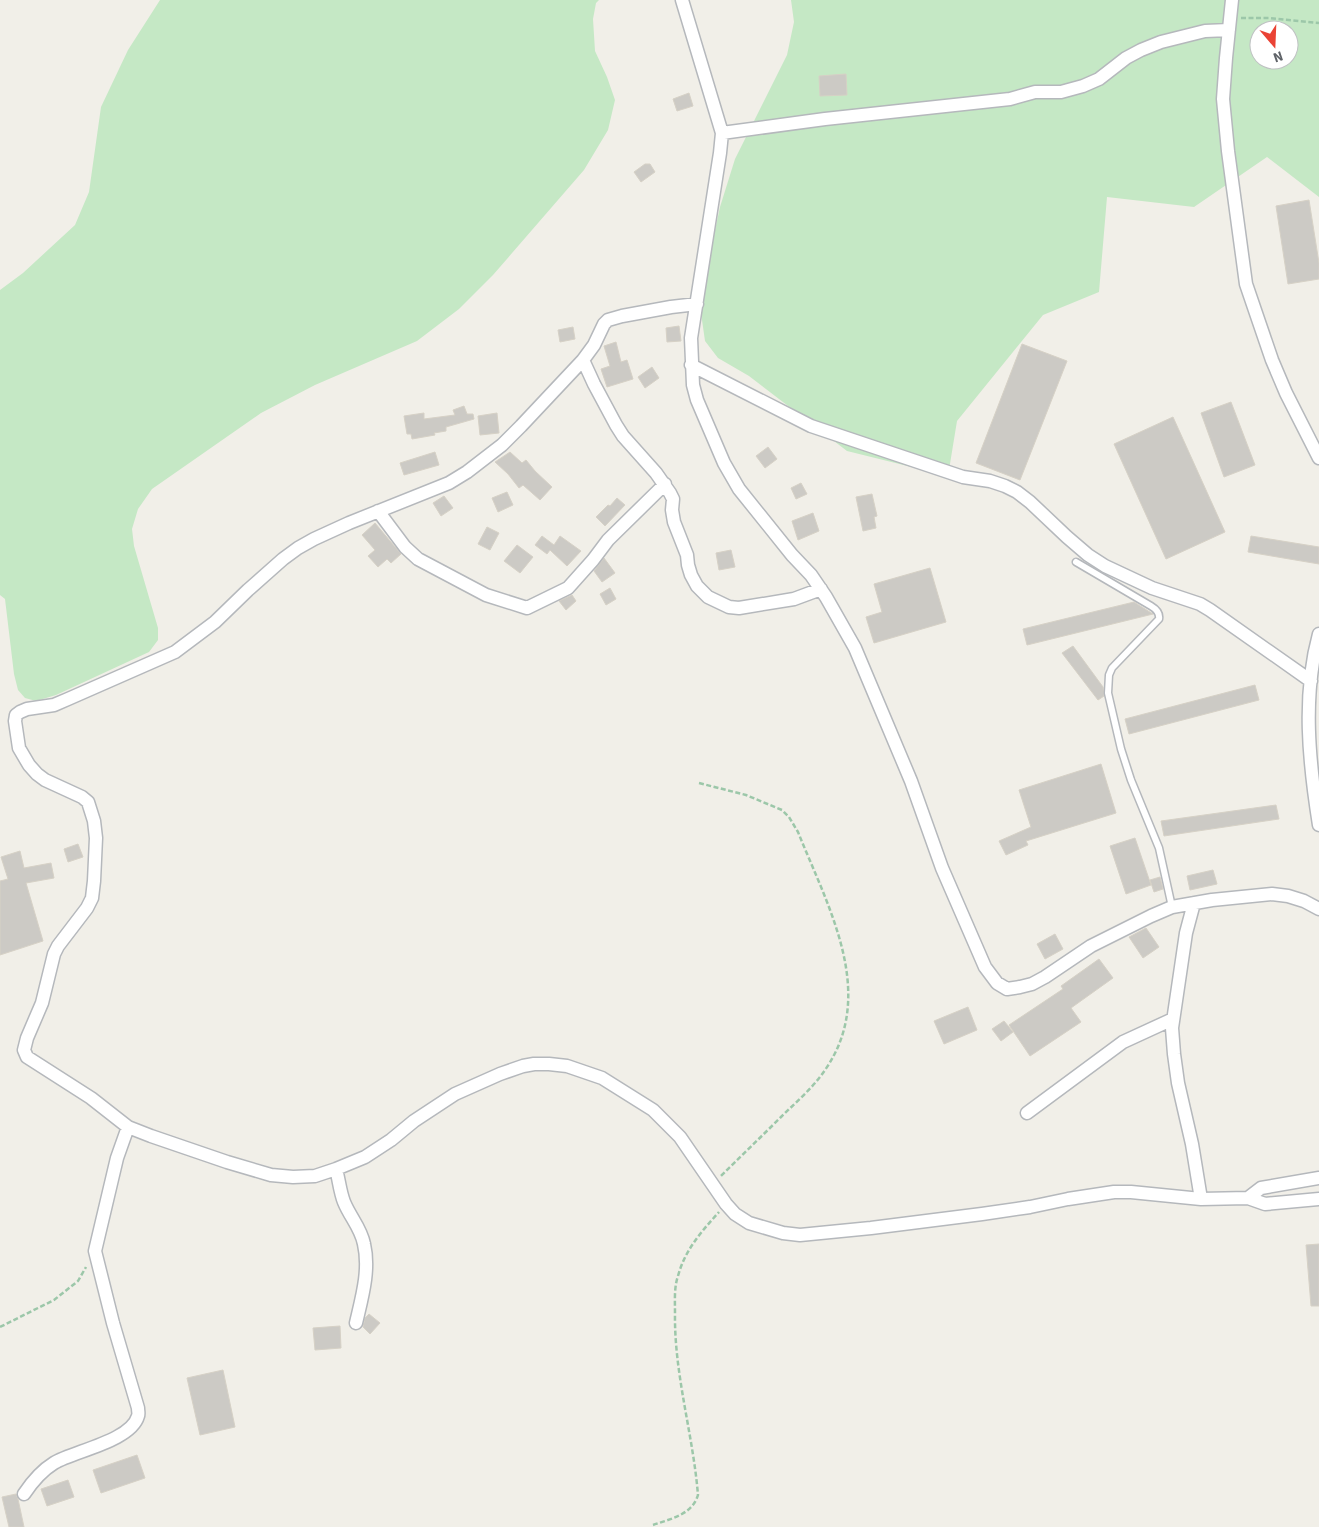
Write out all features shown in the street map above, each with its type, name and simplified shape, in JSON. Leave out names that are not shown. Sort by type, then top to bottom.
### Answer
[{"type":"street","points":[[682,0],[722,133],[691,338],[691,364],[696,400],[724,463],[739,489],[792,555],[811,575],[855,648],[911,781],[942,868],[985,967],[997,983],[1007,989],[1020,988],[1045,977],[1091,946],[1144,919],[1172,907],[1194,903],[1272,894],[1304,901],[1319,909]]},
{"type":"street","points":[[1232,0],[1223,99],[1246,284],[1286,393],[1319,458]]},
{"type":"street","points":[[722,133],[1010,98],[1035,92],[1061,92],[1083,86],[1098,79],[1134,54],[1161,42],[1204,31],[1230,21]]},
{"type":"street","points":[[697,304],[608,320],[583,360],[515,433],[492,454],[448,483],[334,529],[298,548],[248,590],[215,622],[175,652],[54,705],[27,709],[16,715],[17,743],[26,761],[36,774],[45,780],[86,799],[91,807],[96,838],[92,898],[54,954],[42,1003],[24,1050],[28,1059],[91,1098],[128,1127],[227,1162],[271,1175],[293,1177],[315,1176],[365,1157],[455,1094],[500,1074],[523,1066],[549,1064],[567,1066],[602,1078],[653,1110],[680,1137],[726,1204],[735,1214],[749,1223],[783,1234],[800,1235],[871,1228],[1001,1211],[1114,1192],[1201,1199],[1248,1198],[1265,1204],[1319,1199]]},
{"type":"street","points":[[583,360],[623,436],[665,484],[673,499],[674,522],[688,555],[691,575],[697,586],[708,597],[739,608],[794,599],[820,589]]},
{"type":"street","points":[[691,364],[811,426],[963,477],[1005,486],[1017,492],[1088,555],[1105,566],[1152,588],[1205,607],[1311,681]]},
{"type":"street","points":[[378,511],[405,547],[418,559],[486,595],[527,608],[568,588],[594,560],[608,540],[665,484]]},
{"type":"street","points":[[1319,634],[1312,670],[1310,728],[1312,779],[1319,825]]},
{"type":"street","points":[[1194,903],[1186,933],[1172,1028],[1174,1054],[1201,1199]]},
{"type":"street","points":[[1027,1113],[1123,1042],[1173,1019]]},
{"type":"street","points":[[24,1494],[34,1480],[54,1463],[125,1433],[138,1417],[138,1408],[117,1339],[95,1251],[118,1158],[128,1127]]},
{"type":"street","points":[[336,1169],[344,1201],[364,1242],[367,1260],[365,1282],[356,1323]]},
{"type":"street","points":[[1248,1198],[1261,1188],[1319,1178]]},
{"type":"lane","points":[[1076,562],[1156,609],[1159,616],[1159,619],[1112,668],[1108,675],[1108,693],[1126,764],[1159,848],[1172,907]]},
{"type":"path","points":[[1230,21],[1269,18],[1319,24]]},
{"type":"path","points":[[699,783],[746,795],[782,810],[789,817],[798,832],[839,934],[847,967],[849,990],[847,1018],[834,1054],[825,1071],[713,1184]]},
{"type":"path","points":[[653,1525],[679,1516],[693,1506],[698,1495],[674,1333],[675,1296],[677,1278],[686,1254],[694,1240],[726,1204]]},
{"type":"path","points":[[0,1327],[54,1300],[78,1281],[95,1251]]},
{"type":"green space","points":[[160,0],[599,0],[596,3],[593,19],[595,51],[615,100],[608,130],[584,170],[493,275],[459,309],[417,341],[315,385],[261,413],[152,489],[138,509],[132,529],[134,546],[158,628],[158,640],[149,652],[56,695],[36,701],[25,698],[18,690],[14,674],[5,599],[0,595],[0,290],[23,273],[75,225],[89,192],[101,107],[128,50]]},
{"type":"green space","points":[[791,0],[1319,0],[1319,197],[1267,157],[1194,207],[1107,197],[1099,292],[1043,315],[957,421],[948,476],[847,451],[749,376],[718,358],[705,341],[701,313],[703,286],[720,207],[735,159],[787,55],[794,22]]},
{"type":"building","points":[[846,74],[847,95],[820,96],[819,76]]},
{"type":"building","points":[[689,93],[693,106],[677,111],[673,99]]},
{"type":"building","points":[[645,164],[650,164],[655,172],[641,182],[634,172]]},
{"type":"building","points":[[1309,200],[1319,263],[1319,279],[1288,284],[1276,206]]},
{"type":"building","points":[[679,326],[681,341],[667,342],[666,328]]},
{"type":"building","points":[[573,327],[575,339],[560,342],[558,330]]},
{"type":"building","points":[[616,342],[621,362],[627,360],[633,379],[607,387],[601,369],[610,366],[604,346]]},
{"type":"building","points":[[1022,344],[1067,361],[1020,480],[976,463]]},
{"type":"building","points":[[652,367],[659,378],[645,388],[638,377]]},
{"type":"building","points":[[1231,402],[1255,465],[1224,477],[1201,413]]},
{"type":"building","points":[[464,406],[467,414],[473,414],[474,419],[446,427],[446,431],[434,433],[435,435],[412,439],[411,434],[407,434],[404,416],[424,413],[424,419],[455,415],[453,410]]},
{"type":"building","points":[[497,413],[499,433],[480,435],[478,416]]},
{"type":"building","points":[[1173,417],[1225,532],[1166,559],[1114,444]]},
{"type":"building","points":[[768,447],[777,459],[765,468],[756,456]]},
{"type":"building","points":[[435,452],[439,465],[404,475],[400,463]]},
{"type":"building","points":[[510,452],[522,463],[526,460],[552,487],[540,500],[523,485],[519,488],[495,462]]},
{"type":"building","points":[[801,483],[807,494],[796,499],[791,488]]},
{"type":"building","points":[[507,492],[513,505],[498,512],[492,498]]},
{"type":"building","points":[[872,494],[877,516],[874,517],[876,528],[863,531],[856,497]]},
{"type":"building","points":[[444,496],[453,508],[441,516],[433,503]]},
{"type":"building","points":[[617,498],[625,505],[605,526],[596,517]]},
{"type":"building","points":[[813,513],[819,531],[798,540],[792,521]]},
{"type":"building","points":[[375,523],[401,554],[391,563],[387,559],[378,567],[368,556],[375,550],[362,535]]},
{"type":"building","points":[[487,527],[499,533],[490,550],[478,544]]},
{"type":"building","points":[[542,536],[554,545],[560,536],[581,551],[567,566],[550,550],[547,554],[535,545]]},
{"type":"building","points":[[1251,536],[1319,547],[1319,564],[1248,552]]},
{"type":"building","points":[[517,545],[533,557],[520,573],[504,561]]},
{"type":"building","points":[[731,550],[735,567],[719,570],[716,553]]},
{"type":"building","points":[[604,558],[615,573],[602,582],[594,571]]},
{"type":"building","points":[[930,568],[946,622],[874,643],[866,617],[882,612],[874,584]]},
{"type":"building","points":[[610,588],[616,599],[606,605],[600,594]]},
{"type":"building","points":[[572,595],[576,601],[566,610],[559,601]]},
{"type":"building","points":[[1134,602],[1153,614],[1027,645],[1023,629]]},
{"type":"building","points":[[1073,646],[1103,687],[1104,696],[1098,700],[1062,653]]},
{"type":"building","points":[[1255,685],[1259,700],[1129,734],[1125,719]]},
{"type":"building","points":[[1101,764],[1116,813],[1026,841],[1028,845],[1006,855],[999,841],[1031,827],[1019,790]]},
{"type":"building","points":[[1276,805],[1279,819],[1164,836],[1161,821]]},
{"type":"building","points":[[1135,838],[1151,885],[1126,894],[1110,846]]},
{"type":"building","points":[[78,844],[83,857],[68,862],[64,849]]},
{"type":"building","points":[[20,851],[24,868],[51,863],[54,878],[26,883],[43,941],[0,955],[0,881],[8,879],[1,857]]},
{"type":"building","points":[[1213,870],[1217,884],[1190,890],[1187,876]]},
{"type":"building","points":[[1160,877],[1163,889],[1154,892],[1150,880]]},
{"type":"building","points":[[1146,928],[1159,947],[1143,958],[1129,937]]},
{"type":"building","points":[[1055,934],[1063,949],[1045,959],[1037,944]]},
{"type":"building","points":[[1099,959],[1113,978],[1071,1008],[1081,1022],[1030,1056],[1009,1025],[1063,989],[1061,986]]},
{"type":"building","points":[[968,1007],[977,1030],[944,1044],[934,1021]]},
{"type":"building","points":[[1004,1021],[1013,1032],[1001,1041],[992,1029]]},
{"type":"building","points":[[1319,1244],[1319,1306],[1311,1306],[1306,1245]]},
{"type":"building","points":[[369,1314],[380,1323],[370,1334],[363,1327],[365,1318]]},
{"type":"building","points":[[340,1326],[341,1348],[315,1350],[313,1328]]},
{"type":"building","points":[[223,1370],[235,1427],[200,1435],[187,1378]]},
{"type":"building","points":[[137,1455],[145,1478],[101,1493],[93,1470]]},
{"type":"building","points":[[68,1480],[74,1497],[47,1506],[41,1489]]},
{"type":"building","points":[[16,1494],[24,1527],[9,1527],[2,1497]]}]
